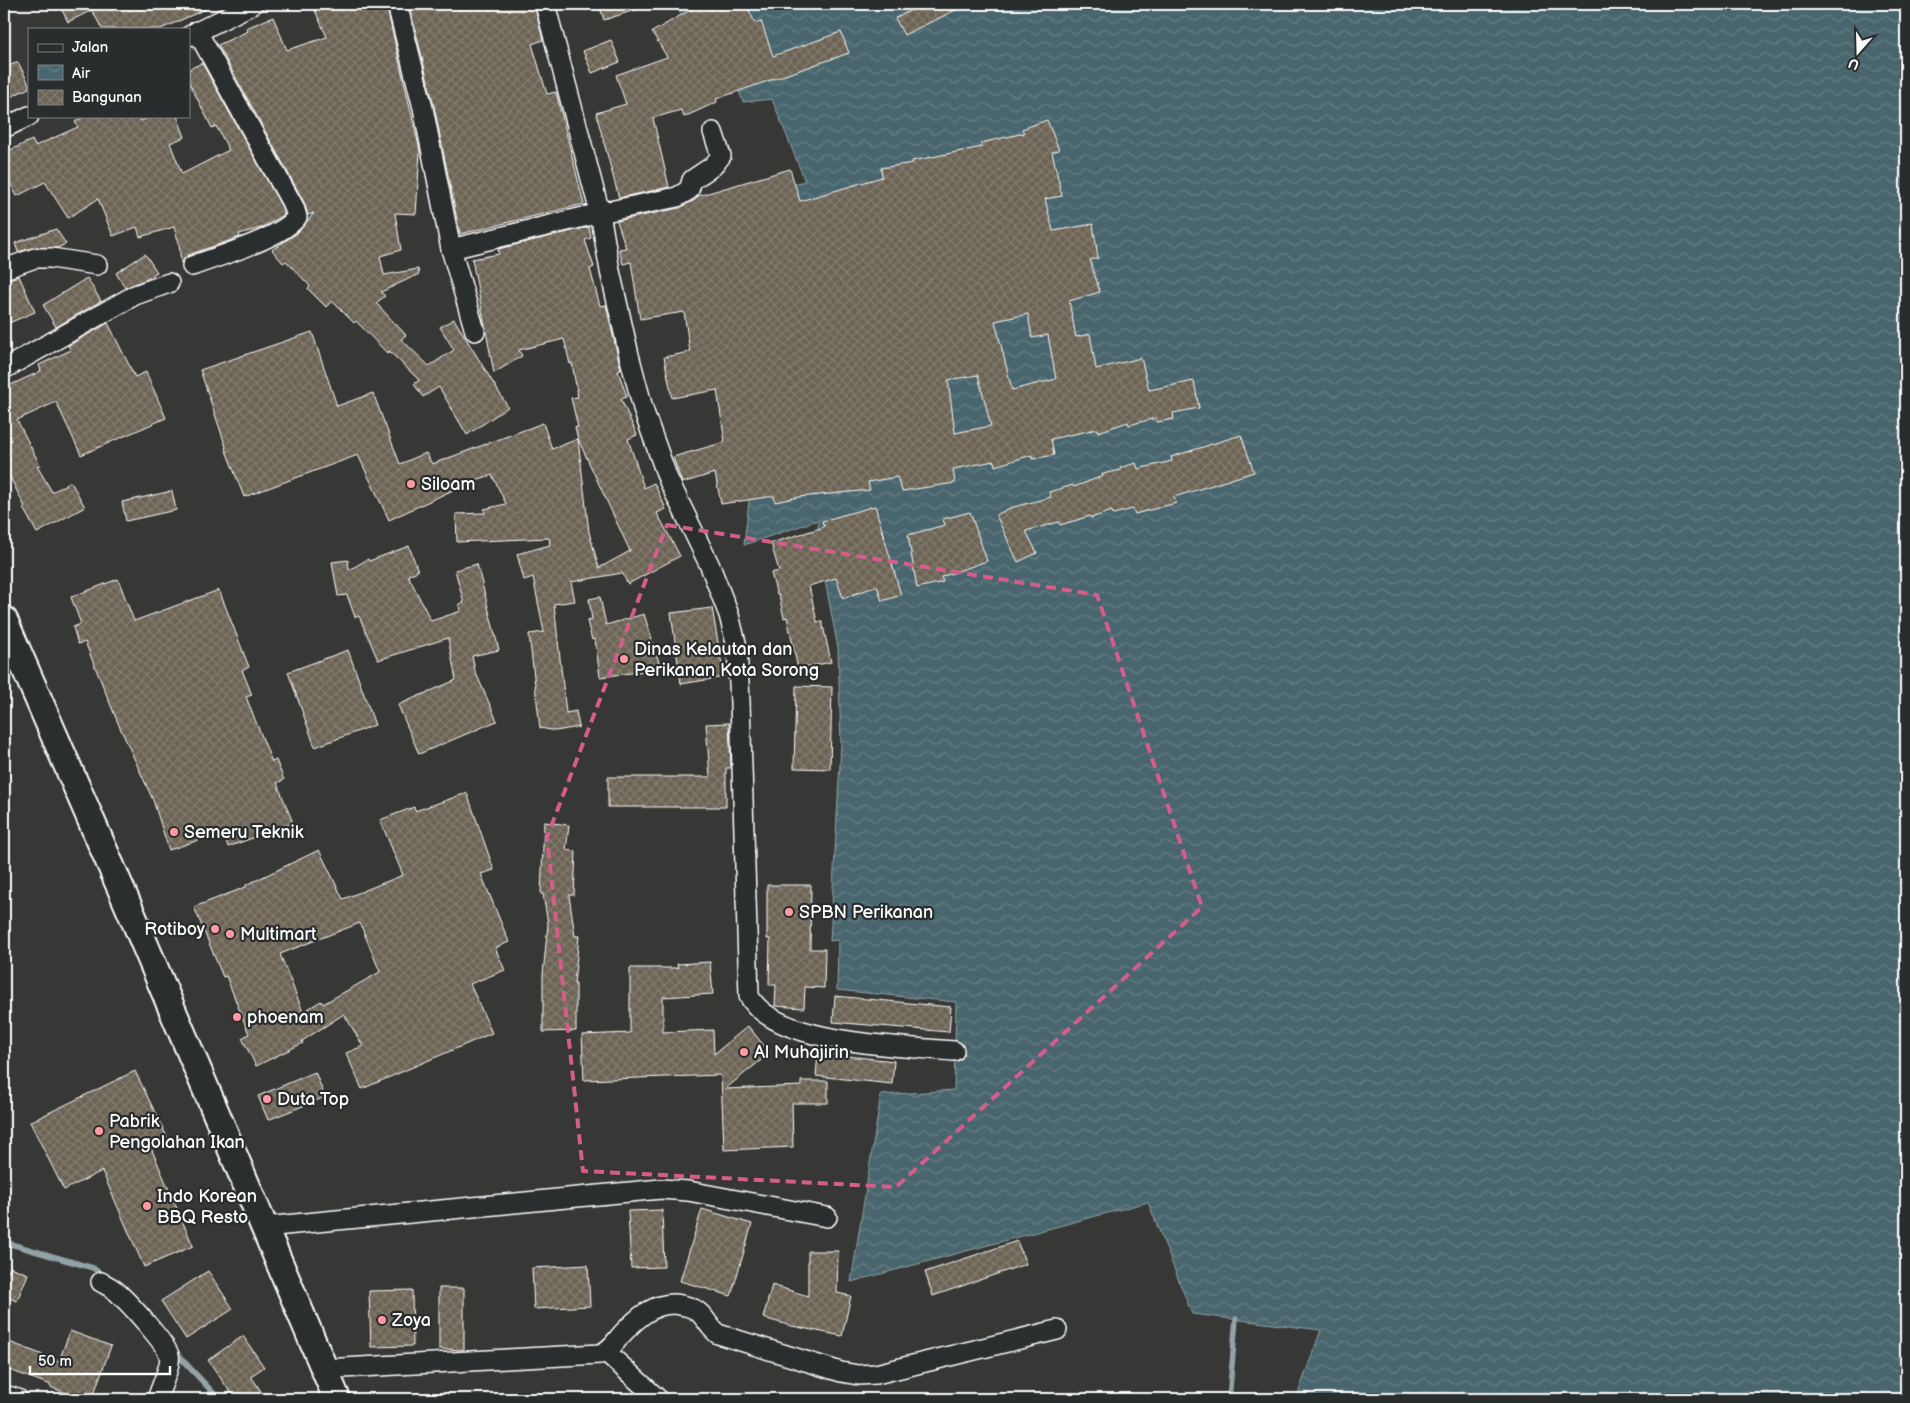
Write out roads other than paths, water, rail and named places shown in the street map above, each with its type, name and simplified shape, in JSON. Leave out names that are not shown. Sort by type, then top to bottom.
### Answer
[{"type":"main road","points":[[4,620],[135,921],[337,1399]]},
{"type":"street","points":[[192,266],[264,238],[292,225],[298,217],[193,33],[253,4]]},
{"type":"street","points":[[397,4],[423,108],[451,249],[475,331]]},
{"type":"street","points":[[545,4],[600,214],[616,299],[644,412],[668,479],[710,566],[729,615],[737,647],[741,712],[749,996],[758,1009],[782,1024],[804,1033],[831,1039],[954,1051]]},
{"type":"street","points":[[4,128],[28,116]]},
{"type":"street","points":[[451,249],[649,204],[684,194],[689,190],[692,180],[713,166],[721,156],[713,132]]},
{"type":"street","points":[[4,268],[35,258],[51,258],[97,264]]},
{"type":"street","points":[[4,369],[135,295],[170,283]]},
{"type":"street","points":[[264,1227],[661,1190],[688,1191],[827,1218]]},
{"type":"street","points":[[101,1282],[120,1294],[154,1333],[170,1356],[157,1399]]},
{"type":"street","points":[[324,1369],[600,1354],[606,1352],[641,1315],[669,1304],[678,1304],[696,1310],[704,1317],[712,1330],[718,1334],[841,1372],[858,1375],[876,1374],[1057,1330]]},
{"type":"street","points":[[606,1352],[658,1399]]},
{"type":"street","points":[[4,1395],[18,1399]]},
{"type":"water","points":[[674,4],[1906,4],[1906,1399],[1296,1399],[1321,1330],[1192,1314],[1148,1202],[851,1282],[881,1095],[954,1090],[956,1002],[837,990],[838,940],[830,941],[841,745],[838,648],[819,549],[818,520],[744,545],[753,466],[692,209],[805,181],[772,99],[743,102],[712,18],[686,22]]},
{"type":"waterway","points":[[4,1242],[93,1268],[105,1277]]},
{"type":"waterway","points":[[1229,1399],[1236,1319]]},
{"type":"waterway","points":[[174,1351],[219,1399]]},
{"type":"place","name":"Siloam","points":[[411,484]]},
{"type":"place","name":"Dinas Kelautan dan Perikanan Kota Sorong","points":[[624,659]]},
{"type":"place","name":"Semeru Teknik","points":[[174,832]]},
{"type":"place","name":"SPBN Perikanan","points":[[789,912]]},
{"type":"place","name":"Rotiboy","points":[[215,929]]},
{"type":"place","name":"Multimart","points":[[230,934]]},
{"type":"place","name":"phoenam","points":[[237,1017]]},
{"type":"place","name":"Al Muhajirin","points":[[744,1052]]},
{"type":"place","name":"Duta Top","points":[[267,1099]]},
{"type":"place","name":"Pabrik Pengolahan Ikan","points":[[99,1131]]},
{"type":"place","name":"Indo Korean BBQ Resto","points":[[147,1206]]},
{"type":"place","name":"Zoya","points":[[382,1320]]}]
